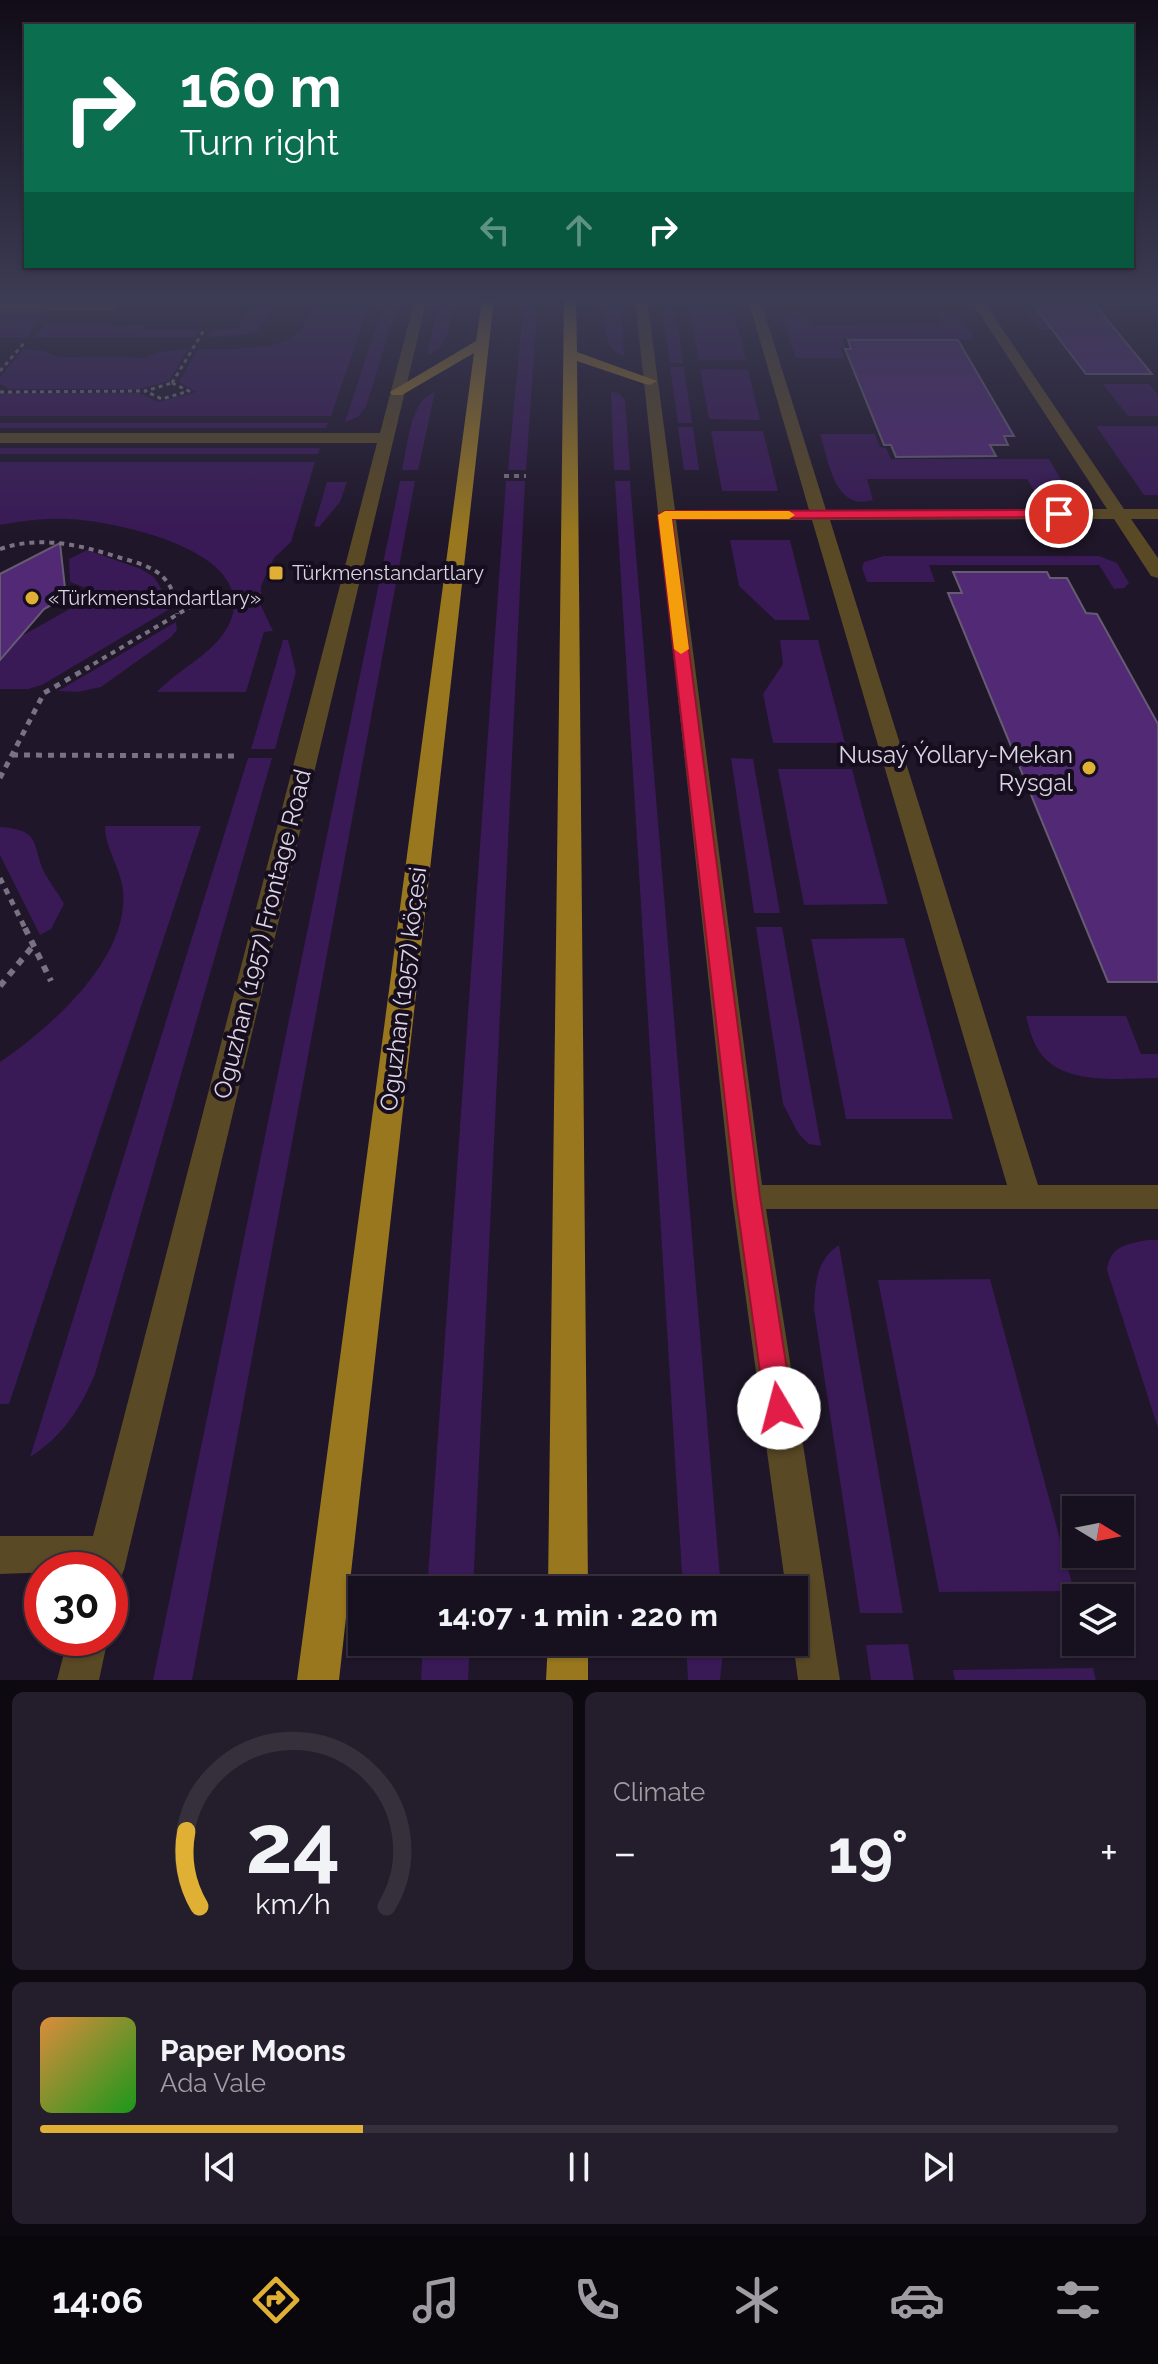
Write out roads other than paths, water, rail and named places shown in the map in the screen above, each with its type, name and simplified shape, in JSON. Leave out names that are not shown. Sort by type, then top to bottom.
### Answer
[{"type":"main road","points":[[397,392],[422,377]]},
{"type":"main road","name":"Oguzhan (1957) köçesi","points":[[318,1680],[478,377]]},
{"type":"main road","points":[[568,1576],[570,377]]},
{"type":"main road","points":[[639,377],[650,381]]},
{"type":"main road","points":[[567,1680],[568,1656]]},
{"type":"street","name":"Oguzhan (1957) Frontage Road","points":[[108,1552],[401,377]]},
{"type":"street","points":[[650,377],[748,1197],[819,1680]]},
{"type":"street","points":[[778,377],[1026,1197]]},
{"type":"street","points":[[1029,377],[1158,572]]},
{"type":"street","points":[[0,438],[385,438]]},
{"type":"street","points":[[665,515],[1158,514]]},
{"type":"street","points":[[748,1197],[1158,1197]]},
{"type":"street","points":[[0,1555],[24,1557]]},
{"type":"street","points":[[78,1680],[84,1656]]},
{"type":"place","name":"Türkmenstandartlary","points":[[276,573]]},
{"type":"place","name":"«Türkmenstandartlary»","points":[[32,598]]},
{"type":"place","name":"Nusaý Ýollary-Mekan Rysgal","points":[[1089,768]]}]
